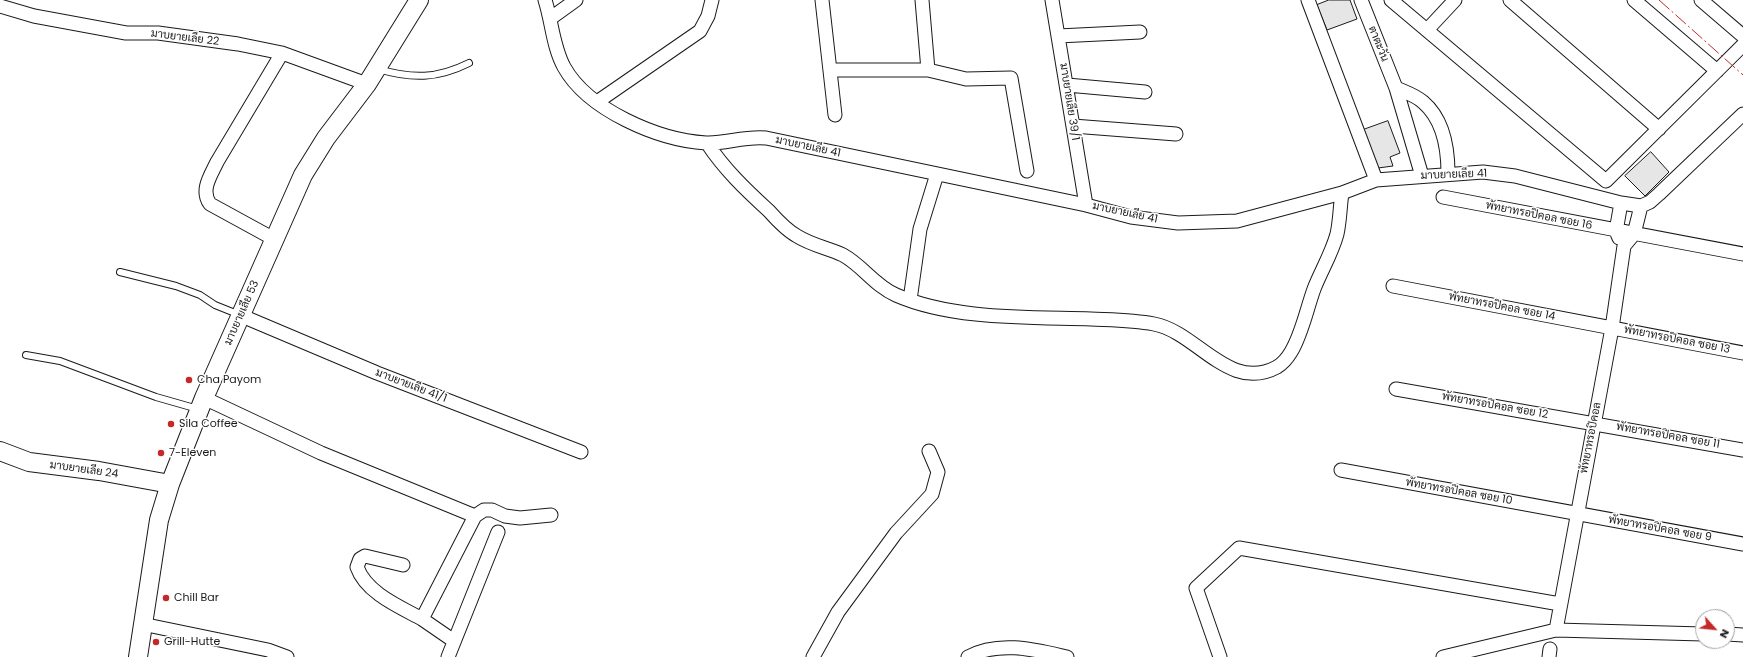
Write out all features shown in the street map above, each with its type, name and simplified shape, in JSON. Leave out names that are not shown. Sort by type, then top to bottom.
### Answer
[{"type":"street","name":"มาบยายเลีย 53","points":[[138,657],[159,520],[170,484],[202,403],[242,316],[274,239],[303,175],[326,138],[377,69],[419,0]]},
{"type":"street","name":"มาบยายเลีย 41","points":[[545,0],[551,18],[557,48],[564,67],[582,92],[596,102],[650,132],[707,143],[750,137],[766,138],[1086,205],[1131,216],[1178,223],[1237,221],[1342,193],[1376,180],[1482,172],[1515,176],[1621,203],[1641,206]]},
{"type":"street","points":[[551,18],[576,0]]},
{"type":"street","points":[[596,102],[700,31],[708,16],[712,0]]},
{"type":"street","points":[[822,0],[835,115]]},
{"type":"street","points":[[922,0],[928,70]]},
{"type":"street","name":"มาบยายเลีย 39/1","points":[[1052,0],[1086,205]]},
{"type":"street","points":[[1308,0],[1376,180]]},
{"type":"street","name":"ตาตะวัน","points":[[1361,0],[1396,88],[1422,176]]},
{"type":"street","points":[[1391,0],[1606,181],[1743,45]]},
{"type":"street","points":[[1428,30],[1455,0]]},
{"type":"street","points":[[1510,0],[1659,129]]},
{"type":"street","points":[[1634,0],[1717,71]]},
{"type":"street","points":[[1701,0],[1743,36]]},
{"type":"street","name":"มาบยายเลีย 22","points":[[0,6],[34,16],[126,33],[158,33],[238,44],[282,53],[367,84]]},
{"type":"street","points":[[1058,36],[1140,32]]},
{"type":"street","points":[[274,239],[210,204],[207,200],[206,192],[208,180],[217,162],[282,53]]},
{"type":"street","points":[[830,70],[928,70],[966,79],[1012,78],[1027,171]]},
{"type":"street","points":[[1067,85],[1145,92]]},
{"type":"street","points":[[1396,88],[1413,95],[1432,110],[1440,124],[1445,139],[1448,174]]},
{"type":"street","points":[[1621,203],[1616,231],[1624,246],[1634,234],[1641,206],[1650,202],[1659,194],[1743,114]]},
{"type":"street","points":[[1073,126],[1176,134]]},
{"type":"street","points":[[707,143],[720,162],[757,200],[795,235],[808,243],[833,250],[852,260],[873,281],[894,294],[910,300],[951,310],[992,315],[1126,320],[1155,324],[1171,330],[1231,370],[1250,374],[1264,372],[1280,366],[1291,352],[1315,286],[1337,234],[1342,193]]},
{"type":"street","points":[[910,300],[920,229],[937,174]]},
{"type":"street","name":"พัทยาทรอปิคอล ซอย 16","points":[[1443,197],[1743,254]]},
{"type":"street","name":"พัทยาทรอปิคอล","points":[[1556,630],[1612,328],[1624,246]]},
{"type":"street","name":"พัทยาทรอปิคอล ซอย 14","points":[[1393,286],[1612,328]]},
{"type":"street","name":"มาบยายเลีย 41/1","points":[[242,316],[377,373],[581,452]]},
{"type":"street","name":"พัทยาทรอปิคอล ซอย 13","points":[[1612,328],[1743,353]]},
{"type":"street","name":"พัทยาทรอปิคอล ซอย 12","points":[[1396,389],[1594,423]]},
{"type":"street","points":[[202,403],[475,516]]},
{"type":"street","name":"พัทยาทรอปิคอล ซอย 11","points":[[1594,423],[1743,450]]},
{"type":"street","name":"มาบยายเลีย 24","points":[[0,451],[29,462],[99,471],[170,484]]},
{"type":"street","points":[[813,657],[838,612],[896,533],[932,494],[938,472],[929,451]]},
{"type":"street","name":"พัทยาทรอปิคอล ซอย 10","points":[[1341,470],[1577,514]]},
{"type":"street","points":[[422,619],[475,516],[484,510],[492,510],[506,516],[520,518],[551,515]]},
{"type":"street","name":"พัทยาทรอปิคอล ซอย 9","points":[[1577,514],[1743,544]]},
{"type":"street","points":[[448,657],[498,532]]},
{"type":"street","points":[[1220,657],[1196,588],[1239,548],[1560,604]]},
{"type":"street","points":[[403,565],[365,556],[360,559],[357,567],[363,578],[377,593],[422,619],[454,641]]},
{"type":"street","points":[[142,624],[268,650],[288,657]]},
{"type":"street","points":[[1443,657],[1556,630],[1695,634]]},
{"type":"street","points":[[968,657],[999,647],[1022,648],[1067,657]]},
{"type":"lane","points":[[377,69],[398,75],[422,77],[451,72],[469,63]]},
{"type":"lane","points":[[120,272],[182,288],[200,295],[215,305],[242,316]]},
{"type":"lane","points":[[26,355],[60,361],[156,397],[202,403]]},
{"type":"building","points":[[1329,0],[1350,0],[1357,19],[1327,30],[1317,5]]},
{"type":"building","points":[[1388,121],[1400,153],[1390,157],[1393,166],[1378,168],[1363,130]]},
{"type":"building","points":[[1651,152],[1669,172],[1645,196],[1625,176]]},
{"type":"power","points":[[1659,0],[1743,75]]},
{"type":"place","name":"Cha Payom","points":[[189,380]]},
{"type":"place","name":"Sila Coffee","points":[[171,424]]},
{"type":"place","name":"7-Eleven","points":[[161,453]]},
{"type":"place","name":"Chill Bar","points":[[166,598]]},
{"type":"place","name":"Grill-Hutte","points":[[156,642]]}]
